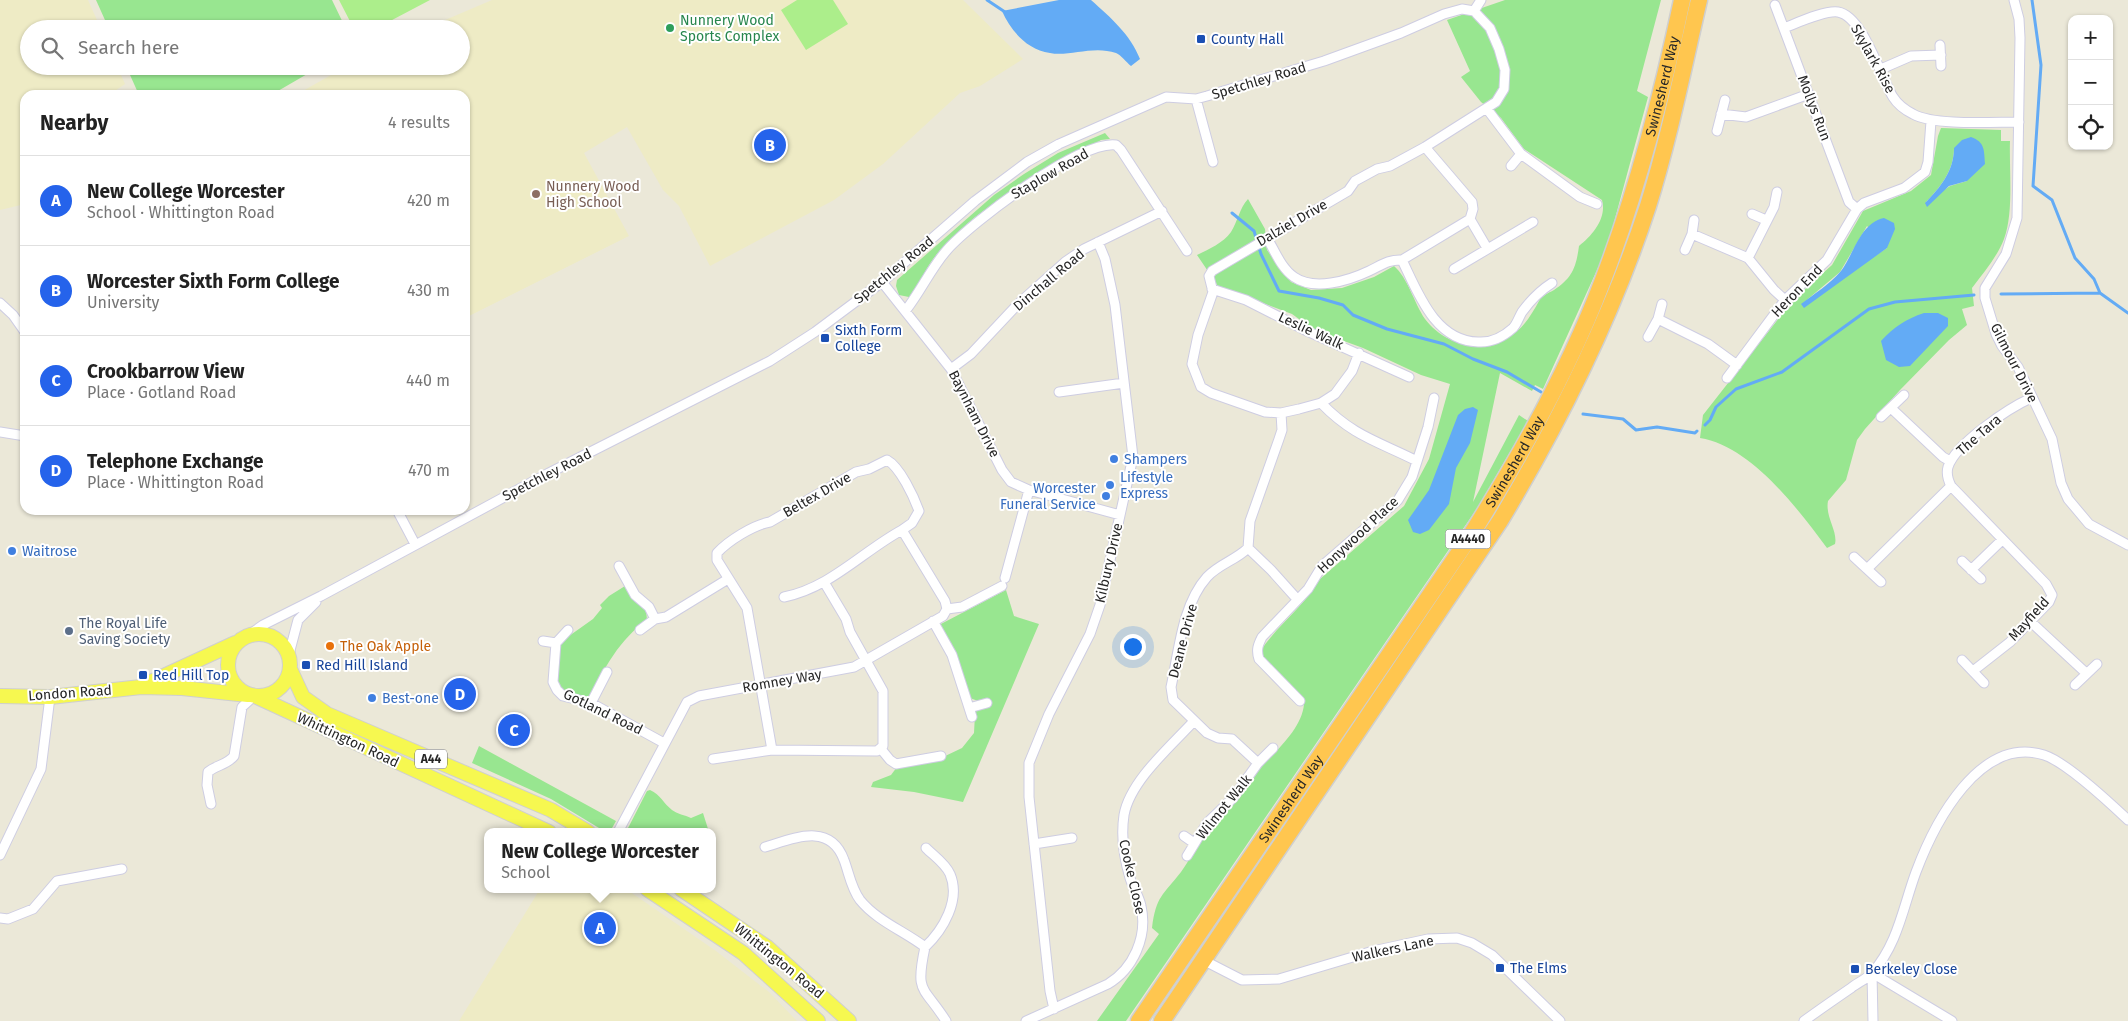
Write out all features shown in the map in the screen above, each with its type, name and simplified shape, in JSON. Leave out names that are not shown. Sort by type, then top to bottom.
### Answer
[{"type":"highway","name":"Swinesherd Way","points":[[1139,1021],[1469,538],[1499,490],[1538,417],[1572,351],[1606,272],[1657,115],[1682,0]]},
{"type":"highway","name":"Swinesherd Way","points":[[1162,1021],[1500,520],[1542,451],[1578,380],[1615,297],[1648,205],[1678,92],[1699,0]]},
{"type":"main road","name":"A44","points":[[260,635],[270,637],[281,643],[289,654],[290,669],[287,680],[278,690],[253,696],[238,688],[228,671],[227,659],[230,650],[241,640],[260,635]]},
{"type":"main road","name":"Spetchley Road","points":[[166,675],[241,640]]},
{"type":"main road","points":[[181,668],[186,688]]},
{"type":"main road","name":"Whittington Road","points":[[290,669],[303,697],[327,714],[551,810],[581,828]]},
{"type":"main road","name":"London Road","points":[[141,687],[166,675]]},
{"type":"main road","name":"London Road","points":[[0,696],[50,697],[141,687],[186,688],[253,696]]},
{"type":"main road","name":"Whittington Road","points":[[253,696],[540,828]]},
{"type":"main road","name":"Whittington Road","points":[[653,893],[743,952],[818,1021]]},
{"type":"main road","name":"Whittington Road","points":[[687,893],[767,947],[849,1021]]},
{"type":"street","points":[[1474,11],[1481,0]]},
{"type":"street","name":"Gilmour Drive","points":[[2014,0],[2019,29],[2017,218],[2006,254],[1985,288],[1985,298],[1996,334],[2002,346],[2018,367],[2052,439],[2061,483],[2068,499],[2089,524],[2128,545]]},
{"type":"street","name":"Mollys Run","points":[[1775,5],[1849,202],[1856,209]]},
{"type":"street","name":"Spetchley Road","points":[[241,640],[263,625],[321,596],[415,544],[770,360],[815,332],[882,282],[975,201],[1026,162],[1089,129],[1166,97],[1196,99],[1324,61],[1401,33],[1444,14],[1462,9],[1474,11]]},
{"type":"street","name":"Dalziel Drive","points":[[1359,353],[1344,383],[1335,394],[1321,403],[1281,413],[1266,412],[1211,393],[1201,386],[1196,378],[1192,364],[1212,289],[1209,276],[1212,271],[1253,245],[1348,191],[1355,181],[1377,169],[1390,166],[1425,147],[1496,102],[1504,89],[1505,70],[1499,48],[1490,28],[1474,11]]},
{"type":"street","name":"Skylark Rise","points":[[1784,28],[1828,12],[1843,14],[1850,18],[1857,28],[1881,69],[1893,97],[1901,107],[1915,116],[1931,121],[2019,122]]},
{"type":"street","points":[[1881,69],[1911,56],[1940,50],[1941,66]]},
{"type":"street","points":[[1721,114],[1746,117],[1809,94]]},
{"type":"street","points":[[1196,99],[1213,162]]},
{"type":"street","points":[[1717,131],[1725,100]]},
{"type":"street","points":[[1486,109],[1521,154],[1580,197],[1597,204]]},
{"type":"street","points":[[1856,209],[1864,203],[1904,188],[1916,181],[1925,172],[1928,162],[1931,121]]},
{"type":"street","name":"Staplow Road","points":[[906,310],[947,250],[995,208],[1033,181],[1098,148],[1116,145],[1187,251]]},
{"type":"street","points":[[1265,239],[1283,266],[1294,277],[1308,283],[1340,282],[1367,272],[1388,261],[1402,260],[1470,219],[1473,209],[1472,202],[1425,147]]},
{"type":"street","points":[[1511,166],[1521,154]]},
{"type":"street","points":[[1748,258],[1774,207],[1777,192]]},
{"type":"street","name":"Heron End","points":[[1727,378],[1785,300],[1827,260],[1856,209]]},
{"type":"street","name":"Dinchall Road","points":[[951,369],[984,342],[1005,317],[1035,287],[1066,262],[1098,242],[1162,211]]},
{"type":"street","points":[[1752,214],[1766,220]]},
{"type":"street","points":[[1470,219],[1487,248]]},
{"type":"street","points":[[1684,250],[1692,234],[1694,220]]},
{"type":"street","points":[[1454,269],[1533,222]]},
{"type":"street","points":[[1692,234],[1748,258],[1774,290],[1785,300]]},
{"type":"street","name":"Kilbury Drive","points":[[1054,1009],[1050,991],[1029,797],[1029,763],[1048,714],[1078,662],[1100,605],[1133,456],[1115,305],[1105,259],[1098,242]]},
{"type":"street","points":[[1402,260],[1436,321],[1447,333],[1474,342],[1485,342],[1498,338],[1514,328],[1522,312],[1541,290],[1552,283]]},
{"type":"street","name":"Baynham Drive","points":[[882,282],[951,369],[1006,477],[1011,482],[1029,490],[1120,514]]},
{"type":"street","name":"Leslie Walk","points":[[1212,289],[1246,300],[1309,332],[1409,377]]},
{"type":"street","points":[[0,303],[20,325]]},
{"type":"street","points":[[1648,336],[1658,319],[1662,304]]},
{"type":"street","points":[[1658,319],[1708,344],[1737,365]]},
{"type":"street","points":[[1059,392],[1124,383]]},
{"type":"street","points":[[1881,417],[1892,409],[1904,395]]},
{"type":"street","name":"Honywood Place","points":[[1300,701],[1266,669],[1256,652],[1262,637],[1308,589],[1322,566],[1398,500],[1412,478],[1428,428],[1434,398]]},
{"type":"street","name":"The Tara","points":[[1951,486],[1947,475],[1950,462],[1993,420],[2032,398]]},
{"type":"street","points":[[1321,403],[1340,422],[1355,432],[1417,460]]},
{"type":"street","points":[[1892,409],[1950,462]]},
{"type":"street","points":[[1281,413],[1282,430],[1250,521],[1248,548],[1297,599]]},
{"type":"street","points":[[0,432],[20,435]]},
{"type":"street","name":"Beltex Drive","points":[[772,750],[747,608],[728,580],[718,560],[717,553],[722,547],[762,524],[770,522],[856,472],[869,469],[887,460],[893,463],[914,497],[919,511],[912,523],[902,530]]},
{"type":"street","points":[[1867,569],[1951,486]]},
{"type":"street","name":"Mayfield","points":[[1951,486],[2051,590],[2052,596],[2031,622],[2010,642],[1973,671]]},
{"type":"street","name":"Romney Way","points":[[620,828],[687,702],[699,696],[843,671],[866,661],[942,616],[947,609],[962,607],[1004,582],[1029,490]]},
{"type":"street","points":[[400,515],[415,544]]},
{"type":"street","points":[[784,597],[798,594],[824,582],[873,550],[881,542],[902,530],[945,601],[947,609]]},
{"type":"street","points":[[1971,570],[2002,540]]},
{"type":"street","name":"Deane Drive","points":[[1248,548],[1225,562],[1208,576],[1191,604],[1171,687],[1173,700],[1194,721],[1212,736],[1232,739],[1258,762]]},
{"type":"street","points":[[1854,557],[1881,582]]},
{"type":"street","points":[[1962,561],[1980,579]]},
{"type":"street","points":[[619,566],[635,595],[649,607],[656,619]]},
{"type":"street","points":[[640,630],[656,619],[666,617],[728,580]]},
{"type":"street","points":[[824,582],[846,619],[850,632],[884,698],[884,740],[881,749]]},
{"type":"street","name":"Spetchley Road","points":[[289,654],[298,620],[321,596]]},
{"type":"street","points":[[933,621],[952,655],[972,717]]},
{"type":"street","points":[[2031,622],[2086,673]]},
{"type":"street","points":[[543,641],[556,643],[568,630]]},
{"type":"street","name":"Gotland Road","points":[[556,643],[553,675],[555,686],[563,696],[591,703],[664,743]]},
{"type":"street","points":[[1962,660],[1984,683]]},
{"type":"street","points":[[2074,685],[2098,664]]},
{"type":"street","points":[[591,703],[607,672]]},
{"type":"street","points":[[212,804],[207,785],[208,772],[214,766],[230,761],[234,756],[242,707],[253,696]]},
{"type":"street","points":[[0,855],[12,824],[41,769],[50,697]]},
{"type":"street","points":[[969,708],[987,703]]},
{"type":"street","name":"Cooke Close","points":[[1026,1021],[1108,984],[1120,977],[1133,959],[1140,942],[1143,922],[1141,906],[1130,879],[1122,833],[1129,797],[1139,782],[1194,721]]},
{"type":"street","name":"Wilmot Walk","points":[[1188,856],[1207,823],[1243,786],[1258,762],[1273,748]]},
{"type":"street","points":[[713,759],[772,750],[881,749]]},
{"type":"street","points":[[881,749],[896,764],[941,756]]},
{"type":"street","points":[[1804,1021],[1872,973],[1897,933],[1916,872],[1938,821],[1976,773],[1995,760],[2007,754],[2024,752],[2044,755],[2105,798],[2128,820]]},
{"type":"street","points":[[765,847],[805,835],[817,836],[831,843],[843,858],[852,886],[860,899],[893,928],[925,947]]},
{"type":"street","name":"Wilmot Walk","points":[[1184,836],[1194,843]]},
{"type":"street","points":[[1034,844],[1072,838]]},
{"type":"street","points":[[926,848],[950,874],[953,888],[946,920],[938,935],[925,947],[920,981],[924,994],[946,1021]]},
{"type":"street","points":[[0,918],[8,919],[33,909],[57,881],[122,869]]},
{"type":"street","name":"Walkers Lane","points":[[1203,960],[1242,980],[1279,979],[1373,951],[1428,940],[1457,938],[1472,942],[1492,955],[1560,1021]]},
{"type":"street","points":[[1872,973],[1873,1021]]},
{"type":"street","points":[[1872,973],[1952,1021]]},
{"type":"shaded area","points":[[0,0],[88,0],[97,20],[20,20],[20,75],[121,75],[125,84],[116,90],[20,90],[20,205],[0,210]]},
{"type":"shaded area","points":[[492,0],[963,0],[1023,59],[980,86],[960,93],[883,164],[834,200],[710,266],[679,206],[663,190],[627,127],[584,153],[629,236],[470,316],[470,90],[305,90],[331,75],[470,75],[470,20],[445,20]]},
{"type":"shaded area","points":[[538,893],[632,893],[716,951],[769,992],[797,1021],[459,1021]]},
{"type":"green space","points":[[96,0],[332,0],[342,20],[105,20]]},
{"type":"green space","points":[[339,0],[430,0],[392,20],[349,20]]},
{"type":"green space","points":[[797,0],[833,0],[848,24],[806,50],[781,10]]},
{"type":"green space","points":[[1505,0],[1661,0],[1637,91],[1648,97],[1607,248],[1543,389],[1535,385],[1532,391],[1500,373],[1473,502],[1519,415],[1528,421],[1478,507],[1126,1021],[1097,1021],[1159,934],[1152,928],[1158,902],[1165,891],[1181,872],[1209,830],[1247,788],[1257,772],[1286,741],[1302,714],[1304,704],[1267,672],[1260,652],[1274,633],[1314,589],[1320,579],[1404,506],[1429,459],[1450,384],[1421,375],[1363,348],[1314,330],[1292,314],[1218,286],[1197,255],[1228,236],[1248,199],[1265,229],[1267,250],[1291,282],[1311,290],[1342,288],[1374,277],[1394,266],[1403,277],[1425,319],[1434,329],[1456,342],[1480,346],[1493,344],[1520,329],[1532,314],[1539,301],[1569,277],[1575,266],[1579,246],[1598,226],[1603,207],[1602,200],[1524,149],[1501,118],[1481,102],[1461,77],[1470,71],[1447,20]]},
{"type":"green space","points":[[130,75],[305,75],[280,90],[137,90]]},
{"type":"green space","points":[[1941,128],[2001,130],[2001,141],[2010,141],[2010,204],[2007,228],[1998,252],[1972,288],[1974,306],[1962,309],[1967,325],[1949,340],[1900,390],[1857,440],[1846,480],[1828,501],[1828,513],[1835,534],[1835,544],[1827,548],[1788,498],[1755,466],[1719,443],[1700,438],[1703,415],[1794,299],[1832,265],[1863,211],[1911,191],[1931,175]],"holes":[[[1954,148],[1967,181],[1950,186],[1925,203],[1946,178],[1952,164]],[[1867,226],[1887,248],[1802,304],[1840,272]]]},
{"type":"green space","points":[[1105,133],[1110,139],[1101,140],[1035,177],[973,219],[937,254],[914,294],[909,297],[899,295],[896,286],[897,280],[994,195],[1058,153]]},
{"type":"green space","points":[[625,586],[632,599],[646,610],[647,620],[629,636],[613,655],[590,699],[567,693],[558,683],[557,677],[557,661],[562,641],[593,619],[602,608],[600,605],[609,596]]},
{"type":"green space","points":[[1006,590],[1014,616],[1039,624],[963,802],[914,792],[871,787],[873,782],[891,775],[897,767],[941,758],[962,748],[974,733],[978,701],[970,698],[939,625]]},
{"type":"green space","points":[[479,746],[616,821],[612,828],[599,828],[551,799],[472,763]]},
{"type":"green space","points":[[650,790],[657,794],[676,813],[691,818],[703,813],[708,828],[628,828],[647,791]]},
{"type":"water","points":[[1059,0],[1091,0],[1125,34],[1140,59],[1131,66],[1118,54],[1107,51],[1057,54],[1041,51],[1020,38],[1002,11]]},
{"type":"water","points":[[1971,137],[1981,144],[1984,151],[1985,164],[1967,181],[1949,186],[1927,207],[1925,203],[1941,185],[1949,172],[1954,148],[1962,140]]},
{"type":"water","points":[[1884,218],[1894,223],[1895,229],[1887,248],[1804,308],[1801,304],[1827,285],[1841,271],[1863,232],[1876,221]]},
{"type":"water","points":[[1924,313],[1938,313],[1948,318],[1948,326],[1910,366],[1899,367],[1886,360],[1881,341],[1901,324]]},
{"type":"water","points":[[1473,407],[1478,410],[1470,443],[1456,468],[1449,504],[1429,530],[1420,534],[1413,532],[1408,520],[1429,490],[1458,415],[1465,409]]},
{"type":"waterway","points":[[987,0],[1005,12]]},
{"type":"waterway","points":[[2032,0],[2041,65],[2033,186],[2052,200],[2075,258],[2094,279],[2100,293]]},
{"type":"waterway","points":[[1232,213],[1254,231],[1261,254],[1279,291],[1319,298],[1343,305],[1353,315],[1387,329],[1444,344],[1473,359],[1507,372],[1541,392]]},
{"type":"waterway","points":[[2001,294],[2100,293],[2128,313]]},
{"type":"waterway","points":[[1705,425],[1710,420],[1716,407],[1736,389],[1782,372],[1869,309],[1895,302],[1974,295]]},
{"type":"waterway","points":[[1583,414],[1623,419],[1636,430],[1657,427],[1695,433],[1697,431]]},
{"type":"place","name":"Nunnery Wood Sports Complex","points":[[670,28]]},
{"type":"place","name":"County Hall","points":[[1201,39]]},
{"type":"place","name":"Worcester Sixth Form College","points":[[770,145]]},
{"type":"place","name":"Nunnery Wood High School","points":[[536,194]]},
{"type":"place","name":"Sixth Form College","points":[[825,338]]},
{"type":"place","name":"Shampers","points":[[1114,459]]},
{"type":"place","name":"Lifestyle Express","points":[[1110,485]]},
{"type":"place","name":"Worcester Funeral Service","points":[[1106,496]]},
{"type":"place","name":"Waitrose","points":[[12,551]]},
{"type":"place","name":"The Royal Life Saving Society","points":[[69,631]]},
{"type":"place","name":"The Oak Apple","points":[[330,646]]},
{"type":"place","name":"Red Hill Island","points":[[306,665]]},
{"type":"place","name":"Red Hill Top","points":[[143,675]]},
{"type":"place","name":"Telephone Exchange","points":[[460,694]]},
{"type":"place","name":"Best-one","points":[[372,698]]},
{"type":"place","name":"Crookbarrow View","points":[[514,730]]},
{"type":"place","name":"New College Worcester","points":[[600,928]]},
{"type":"place","name":"The Elms","points":[[1500,968]]},
{"type":"place","name":"Berkeley Close","points":[[1855,969]]}]
